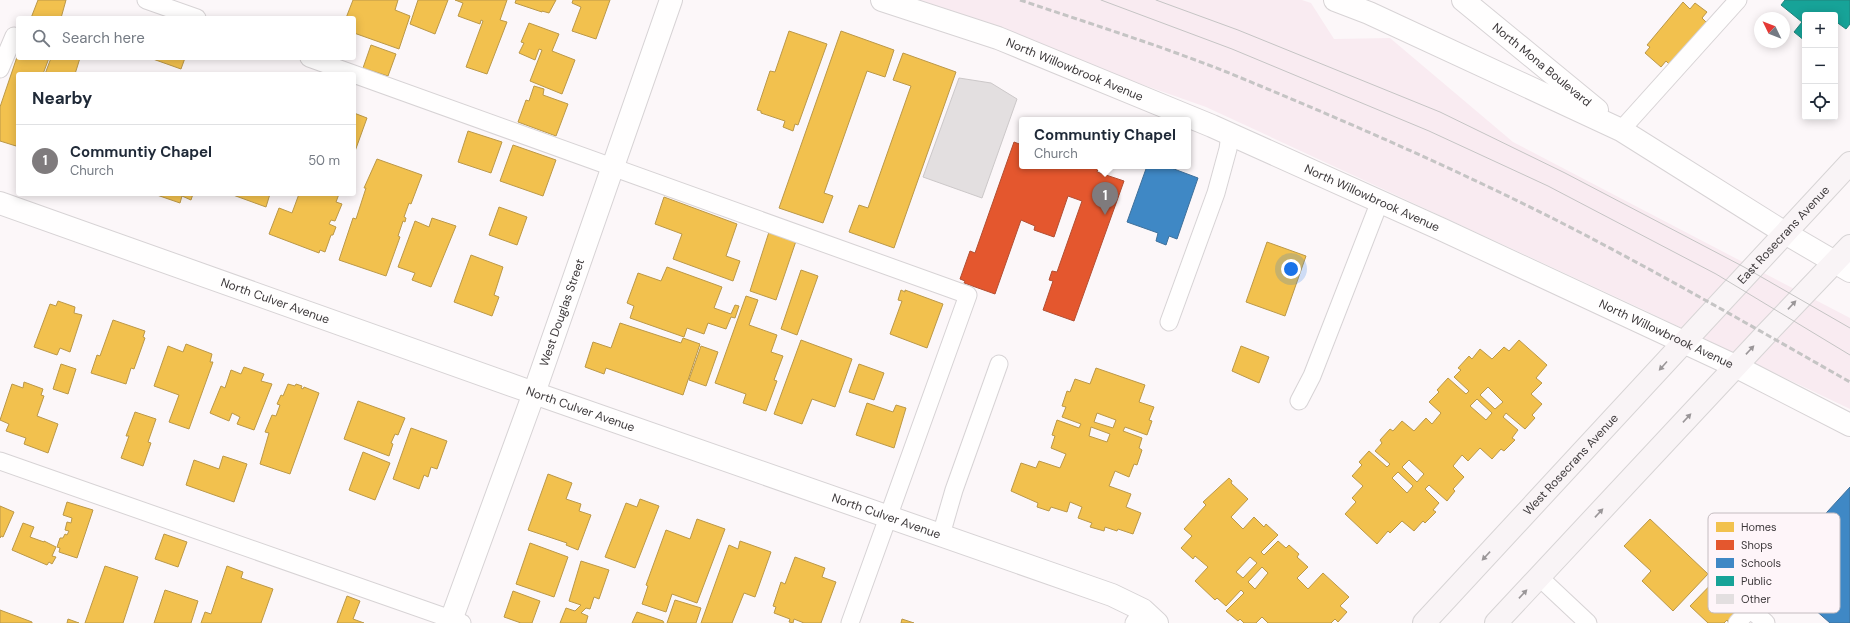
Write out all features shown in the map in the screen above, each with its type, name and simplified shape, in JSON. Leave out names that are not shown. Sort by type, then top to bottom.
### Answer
[{"type":"main road","points":[[1816,198],[1850,148]]},
{"type":"main road","name":"East Rosecrans Avenue","points":[[1718,307],[1816,198],[1850,163]]},
{"type":"main road","points":[[1496,623],[1766,334],[1842,266],[1850,246]]},
{"type":"main road","name":"West Rosecrans Avenue","points":[[1424,623],[1718,307]]},
{"type":"street","name":"West Douglas Street","points":[[454,622],[671,0]]},
{"type":"street","name":"North Willowbrook Avenue","points":[[882,0],[998,38],[1189,117]]},
{"type":"street","points":[[1335,0],[1369,13],[1621,130],[1785,233],[1842,266]]},
{"type":"street","name":"North Mona Boulevard","points":[[1463,0],[1621,130]]},
{"type":"street","name":"North Willowbrook Avenue","points":[[1191,118],[1380,202],[1735,366],[1850,425]]},
{"type":"street","name":"North Culver Avenue","points":[[0,203],[534,393],[1112,595],[1145,619]]},
{"type":"lane","points":[[146,0],[191,16]]},
{"type":"lane","points":[[1621,130],[1738,0]]},
{"type":"lane","points":[[0,69],[14,36]]},
{"type":"lane","points":[[315,60],[348,72]]},
{"type":"lane","points":[[356,75],[968,295],[850,623]]},
{"type":"lane","points":[[1169,322],[1216,193],[1228,149],[1230,134]]},
{"type":"lane","points":[[1299,401],[1312,376],[1380,202]]},
{"type":"lane","points":[[941,535],[954,490],[999,364]]},
{"type":"lane","points":[[0,461],[454,622]]},
{"type":"lane","points":[[1539,577],[1588,623]]},
{"type":"lane","points":[[1738,623],[1747,613]]},
{"type":"lane","points":[[1755,613],[1766,623]]},
{"type":"shaded area","points":[[903,0],[1302,0],[1311,3],[1334,39],[1390,38],[1513,142],[1850,318],[1850,409],[1642,309],[1206,107]]},
{"type":"building: Homes","points":[[38,0],[66,0],[62,16],[32,16]]},
{"type":"building: Homes","points":[[353,0],[398,0],[395,10],[410,16],[399,49],[356,34],[356,16],[347,16]]},
{"type":"building: Homes","points":[[418,0],[448,0],[435,34],[410,24]]},
{"type":"building: Homes","points":[[455,0],[507,0],[500,20],[507,22],[487,74],[466,67],[483,21],[481,20],[480,24],[458,16],[463,3]]},
{"type":"building: Homes","points":[[516,0],[556,0],[549,13],[515,3]]},
{"type":"building: Homes","points":[[573,0],[610,0],[596,39],[572,31],[581,7],[572,3]]},
{"type":"building: Homes","points":[[1683,2],[1690,9],[1695,3],[1707,12],[1702,18],[1707,23],[1670,65],[1666,61],[1661,67],[1645,53],[1650,47],[1647,45]]},
{"type":"building: Homes","points":[[529,23],[559,34],[552,51],[575,60],[562,94],[530,81],[542,50],[539,49],[535,60],[519,53],[524,43],[521,42]]},
{"type":"building: Homes","points":[[789,31],[827,44],[798,125],[795,124],[793,131],[783,127],[785,121],[761,113],[761,111],[757,110],[770,71],[775,72]]},
{"type":"building: Homes","points":[[841,31],[894,50],[885,77],[867,71],[824,193],[833,196],[823,223],[779,208]]},
{"type":"building: Homes","points":[[371,45],[396,54],[388,76],[363,68]]},
{"type":"building: Homes","points":[[903,53],[956,72],[894,248],[849,232],[859,205],[868,208],[911,86],[893,80]]},
{"type":"building: Homes","points":[[16,60],[48,60],[44,72],[16,72],[16,146],[0,141],[0,107]]},
{"type":"building: Homes","points":[[50,60],[79,60],[76,72],[46,72]]},
{"type":"building: Homes","points":[[156,60],[184,60],[181,69]]},
{"type":"building: Homes","points":[[534,86],[544,89],[543,95],[568,104],[556,136],[518,122],[526,100],[529,101]]},
{"type":"building: Homes","points":[[356,114],[367,118],[356,148]]},
{"type":"building: Homes","points":[[468,131],[502,142],[491,173],[458,162]]},
{"type":"building: Homes","points":[[513,145],[556,160],[543,196],[500,181]]},
{"type":"building: Homes","points":[[377,159],[422,175],[411,204],[409,203],[404,217],[406,218],[405,222],[403,221],[398,236],[400,237],[386,276],[339,260],[353,218],[356,219],[366,188],[364,188]]},
{"type":"building: Homes","points":[[160,196],[182,196],[180,203]]},
{"type":"building: Homes","points":[[182,196],[192,196],[191,200]]},
{"type":"building: Homes","points":[[236,196],[269,196],[266,207]]},
{"type":"building: Homes","points":[[298,196],[338,196],[336,202],[342,204],[335,221],[331,220],[329,224],[336,227],[333,235],[331,235],[325,252],[320,250],[319,253],[269,234],[279,208],[292,213]]},
{"type":"building: Homes","points":[[664,197],[737,224],[726,256],[740,261],[733,281],[673,259],[682,234],[655,224]]},
{"type":"building: Homes","points":[[499,207],[527,217],[517,245],[489,235]]},
{"type":"building: Homes","points":[[432,218],[456,226],[431,287],[412,280],[415,273],[398,267],[415,221],[429,227]]},
{"type":"building: Homes","points":[[769,232],[796,241],[776,300],[750,291]]},
{"type":"building: Homes","points":[[1267,242],[1306,256],[1285,316],[1246,302]]},
{"type":"building: Homes","points":[[471,255],[503,267],[494,295],[499,297],[492,316],[454,302]]},
{"type":"building: Homes","points":[[667,267],[722,287],[714,308],[731,314],[735,305],[739,306],[735,318],[731,317],[726,329],[708,323],[704,334],[687,328],[684,337],[630,318],[634,306],[627,303],[638,273],[661,281]]},
{"type":"building: Homes","points":[[801,270],[818,276],[797,335],[781,329]]},
{"type":"building: Homes","points":[[901,290],[905,292],[905,290],[943,304],[927,348],[890,334],[902,301],[898,300]]},
{"type":"building: Homes","points":[[746,296],[758,300],[749,325],[777,335],[771,352],[783,356],[774,380],[777,381],[766,411],[743,403],[746,394],[715,383]]},
{"type":"building: Homes","points":[[58,301],[75,307],[74,313],[82,315],[70,352],[60,348],[57,355],[34,347],[50,304],[56,306]]},
{"type":"building: Homes","points":[[113,320],[145,331],[143,337],[145,338],[134,369],[131,368],[126,384],[91,373],[97,355],[100,356]]},
{"type":"building: Homes","points":[[620,323],[681,343],[683,338],[700,344],[683,395],[606,368],[604,374],[585,367],[593,342],[611,348]]},
{"type":"building: Homes","points":[[801,340],[852,359],[835,407],[812,399],[802,424],[774,414]]},
{"type":"building: Homes","points":[[1519,340],[1547,365],[1536,378],[1542,383],[1531,394],[1542,404],[1532,415],[1535,418],[1525,429],[1506,413],[1503,417],[1518,430],[1512,438],[1515,440],[1504,451],[1501,449],[1492,459],[1480,448],[1468,461],[1462,455],[1453,466],[1464,477],[1453,489],[1455,491],[1447,501],[1429,485],[1425,489],[1439,503],[1433,510],[1436,512],[1425,523],[1423,521],[1414,531],[1402,521],[1390,533],[1388,531],[1377,544],[1345,514],[1356,502],[1352,498],[1363,486],[1352,476],[1362,465],[1359,462],[1369,451],[1387,467],[1390,464],[1375,451],[1382,443],[1380,440],[1390,429],[1393,431],[1402,421],[1414,431],[1426,418],[1432,424],[1441,413],[1429,402],[1439,392],[1437,390],[1448,378],[1466,394],[1469,391],[1454,377],[1461,370],[1458,368],[1469,356],[1472,359],[1480,349],[1492,359],[1504,347],[1509,351]],"holes":[[[1488,387],[1503,402],[1495,409],[1480,395]],[[1477,399],[1492,413],[1486,420],[1470,406]],[[1409,460],[1424,474],[1417,482],[1402,467]],[[1398,472],[1413,486],[1407,493],[1392,478]]]},
{"type":"building: Homes","points":[[186,344],[212,354],[210,362],[213,362],[189,429],[169,422],[179,395],[154,386],[168,346],[183,352]]},
{"type":"building: Homes","points":[[701,346],[718,352],[706,386],[689,380]]},
{"type":"building: Homes","points":[[1241,346],[1269,357],[1259,383],[1232,371]]},
{"type":"building: Homes","points":[[61,364],[76,369],[68,394],[53,389]]},
{"type":"building: Homes","points":[[859,364],[884,373],[874,400],[849,392]]},
{"type":"building: Homes","points":[[244,367],[264,374],[261,381],[272,384],[254,430],[237,424],[240,417],[232,413],[229,421],[210,413],[221,386],[225,388],[231,370],[241,374]]},
{"type":"building: Homes","points":[[1096,368],[1145,385],[1139,402],[1154,407],[1149,420],[1152,421],[1147,435],[1125,427],[1123,431],[1142,438],[1139,448],[1142,450],[1137,465],[1134,464],[1129,477],[1115,471],[1109,486],[1131,494],[1126,507],[1141,513],[1133,534],[1118,529],[1117,531],[1105,527],[1104,531],[1090,527],[1092,523],[1078,518],[1082,507],[1070,502],[1067,512],[1051,507],[1049,511],[1037,507],[1038,503],[1011,491],[1021,463],[1036,468],[1039,461],[1060,468],[1066,454],[1051,448],[1055,436],[1052,435],[1057,420],[1079,428],[1081,424],[1062,417],[1066,407],[1062,406],[1067,391],[1070,392],[1075,379],[1090,384]],"holes":[[[1097,413],[1116,420],[1113,428],[1094,422]],[[1091,427],[1110,434],[1107,442],[1089,436]]]},
{"type":"building: Homes","points":[[24,382],[43,389],[41,395],[44,396],[37,416],[58,424],[48,453],[24,444],[26,438],[6,431],[9,424],[0,420],[12,384],[23,388]]},
{"type":"building: Homes","points":[[288,384],[295,386],[296,384],[302,386],[301,388],[303,389],[304,387],[319,393],[290,474],[260,464],[269,433],[265,432],[272,415],[276,416],[280,405],[277,404],[281,395],[283,396]]},
{"type":"building: Homes","points":[[358,401],[405,418],[398,435],[395,434],[391,443],[393,444],[389,456],[344,439]]},
{"type":"building: Homes","points":[[867,403],[893,412],[896,405],[906,408],[894,448],[856,435]]},
{"type":"building: Homes","points":[[135,412],[156,419],[148,442],[151,443],[143,466],[121,458],[129,436],[126,436]]},
{"type":"building: Homes","points":[[411,428],[447,441],[437,469],[431,467],[428,477],[424,475],[419,489],[393,479]]},
{"type":"building: Homes","points":[[363,452],[390,463],[375,500],[349,490]]},
{"type":"building: Homes","points":[[223,456],[247,464],[234,502],[186,485],[194,460],[219,469]]},
{"type":"building: Homes","points":[[548,474],[572,483],[566,499],[581,504],[579,511],[591,515],[578,550],[566,545],[567,543],[528,530]]},
{"type":"building: Homes","points":[[1229,478],[1232,481],[1231,483],[1248,499],[1231,517],[1243,529],[1254,517],[1264,527],[1266,524],[1278,535],[1261,552],[1264,555],[1278,541],[1286,548],[1289,545],[1299,554],[1297,557],[1308,567],[1297,578],[1308,589],[1323,573],[1349,597],[1340,606],[1347,612],[1338,622],[1335,619],[1331,623],[1268,623],[1262,617],[1256,623],[1244,623],[1240,619],[1238,621],[1226,611],[1244,593],[1241,590],[1226,606],[1217,598],[1215,600],[1195,581],[1208,567],[1195,556],[1193,559],[1181,548],[1192,536],[1184,529],[1206,505],[1203,502]],"holes":[[[1250,557],[1257,563],[1243,578],[1236,572]],[[1262,567],[1268,573],[1255,589],[1248,582]]]},
{"type":"building: Homes","points":[[640,499],[659,506],[635,568],[605,557],[626,503],[637,507]]},
{"type":"building: Homes","points":[[67,502],[93,510],[77,558],[59,552],[60,548],[57,547],[60,538],[63,538],[65,534],[67,535],[69,531],[65,530],[67,522],[71,523],[72,518],[63,515]]},
{"type":"building: Homes","points":[[0,506],[14,512],[3,537],[1,536],[0,538]]},
{"type":"building: Homes","points":[[697,519],[725,529],[697,603],[672,594],[666,612],[642,604],[648,586],[646,585],[666,530],[690,539]]},
{"type":"building: Homes","points":[[1650,519],[1708,574],[1673,611],[1642,581],[1651,571],[1624,546]]},
{"type":"building: Homes","points":[[23,523],[34,527],[30,537],[44,541],[56,547],[52,556],[56,557],[52,564],[49,562],[47,565],[12,550]]},
{"type":"building: Homes","points":[[164,534],[187,542],[178,567],[155,559]]},
{"type":"building: Homes","points":[[740,541],[771,552],[755,597],[744,593],[732,623],[701,623],[729,545],[738,549]]},
{"type":"building: Homes","points":[[530,543],[568,557],[554,597],[516,584]]},
{"type":"building: Homes","points":[[795,557],[825,568],[822,577],[836,582],[821,623],[804,623],[794,619],[793,623],[789,622],[790,619],[774,613],[776,607],[773,606],[781,582],[785,584]]},
{"type":"building: Homes","points":[[581,561],[609,570],[599,599],[594,597],[590,609],[586,608],[581,613],[588,616],[586,623],[560,623],[566,608],[575,611],[581,605],[569,601]]},
{"type":"building: Homes","points":[[105,566],[138,577],[123,623],[85,623]]},
{"type":"building: Homes","points":[[227,566],[243,572],[241,578],[273,589],[261,623],[201,623],[205,612],[211,614]]},
{"type":"building: Homes","points":[[1708,587],[1708,613],[1739,613],[1729,623],[1727,620],[1724,623],[1708,623],[1690,606]]},
{"type":"building: Homes","points":[[165,590],[198,601],[191,623],[154,623]]},
{"type":"building: Homes","points":[[513,591],[540,601],[532,623],[521,623],[504,617]]},
{"type":"building: Homes","points":[[347,596],[360,601],[353,619],[364,623],[337,623]]},
{"type":"building: Homes","points":[[675,600],[701,608],[696,623],[667,623]]},
{"type":"building: Homes","points":[[0,610],[32,622],[32,623],[0,623]]},
{"type":"building: Homes","points":[[637,612],[663,621],[664,623],[632,623]]},
{"type":"building: Homes","points":[[68,619],[79,623],[67,623]]},
{"type":"building: Homes","points":[[902,619],[914,623],[901,623]]},
{"type":"building: Shops","points":[[1014,142],[1019,144],[1019,169],[1098,169],[1097,172],[1124,181],[1074,321],[1043,310],[1053,281],[1049,280],[1052,271],[1057,272],[1082,201],[1068,196],[1054,237],[1034,230],[1035,226],[1021,220],[995,294],[964,283],[965,281],[960,279],[970,251],[975,253]]},
{"type":"building: Schools","points":[[1146,169],[1174,169],[1198,178],[1177,239],[1169,236],[1166,245],[1156,241],[1158,233],[1127,222]]},
{"type":"building: Schools","points":[[1850,487],[1850,623],[1830,623],[1819,613],[1840,613],[1840,513],[1826,513]]},
{"type":"building: Public","points":[[1785,0],[1850,0],[1850,24],[1846,29],[1838,23],[1838,12],[1802,12],[1802,22],[1781,5]]},
{"type":"building: Public","points":[[1802,22],[1802,39],[1794,32]]},
{"type":"building: Other","points":[[959,78],[991,83],[1017,99],[982,198],[923,177]]},
{"type":"tram line","points":[[1101,0],[1232,49],[1429,131],[1548,186],[1716,274],[1850,355]]},
{"type":"tram line","points":[[1156,0],[1238,30],[1440,112],[1565,173],[1744,267],[1850,328]]},
{"type":"railway","points":[[1020,0],[1140,40],[1229,73],[1334,117],[1446,167],[1556,220],[1630,259],[1850,382]]},
{"type":"place","name":"Communtiy Chapel","points":[[1105,215]]}]
